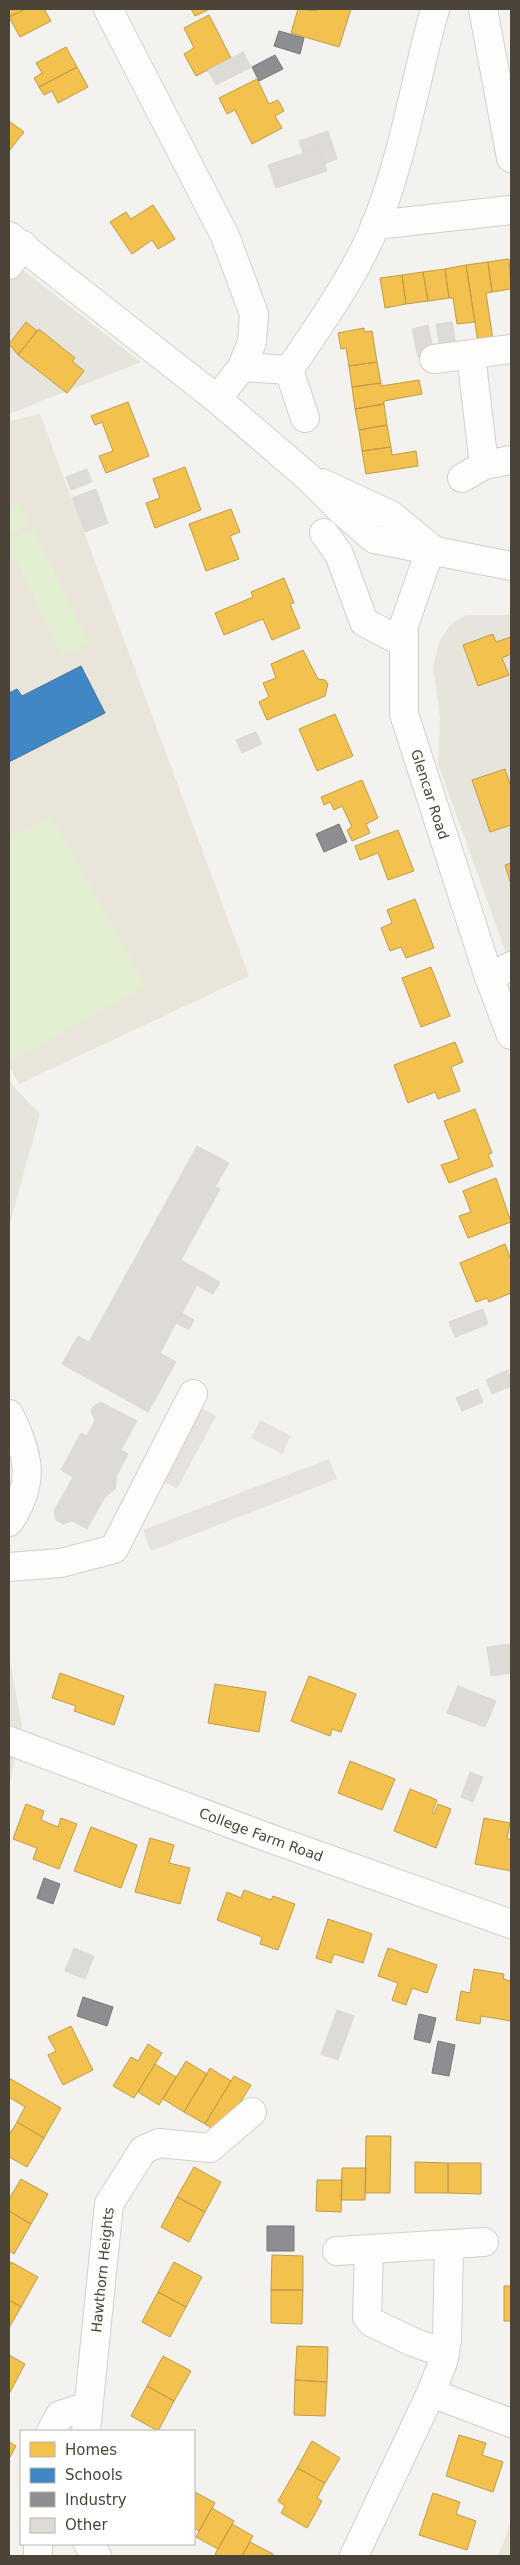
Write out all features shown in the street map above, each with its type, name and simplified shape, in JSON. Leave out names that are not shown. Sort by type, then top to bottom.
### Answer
[{"type":"street","points":[[108,9],[225,236],[254,314],[252,342],[242,366],[217,400]]},
{"type":"street","points":[[289,370],[324,318],[375,225],[393,176],[435,9]]},
{"type":"street","points":[[483,9],[511,158]]},
{"type":"street","points":[[375,225],[511,210]]},
{"type":"street","points":[[13,249],[99,309],[217,400],[308,476],[343,512],[374,538],[431,548],[511,566]]},
{"type":"street","points":[[434,359],[511,349]]},
{"type":"street","points":[[471,355],[473,471],[511,460]]},
{"type":"street","points":[[242,366],[289,370]]},
{"type":"street","points":[[289,370],[306,418]]},
{"type":"street","points":[[324,533],[339,554],[364,622],[402,642]]},
{"type":"street","name":"Glencar Road","points":[[431,548],[409,608],[402,642],[404,714],[500,971],[511,1035]]},
{"type":"street","points":[[9,1567],[61,1563],[114,1549],[193,1394]]},
{"type":"street","points":[[9,1414],[27,1455],[27,1484],[23,1499],[9,1522]]},
{"type":"street","name":"College Farm Road","points":[[9,1741],[268,1838],[511,1924]]},
{"type":"street","name":"Hawthorn Heights","points":[[52,2430],[60,2415],[87,2419],[110,2204],[143,2150],[159,2143],[210,2148],[252,2112]]},
{"type":"street","points":[[338,2252],[484,2242]]},
{"type":"street","points":[[354,2556],[431,2393],[445,2353],[449,2245]]},
{"type":"street","points":[[369,2250],[367,2316],[372,2322],[415,2344],[445,2353]]},
{"type":"street","points":[[431,2393],[511,2422]]},
{"type":"street","points":[[89,2545],[97,2556]]},
{"type":"shaded area","points":[[9,259],[141,362],[9,414]]},
{"type":"shaded area","points":[[40,414],[249,976],[19,1084],[9,1066],[9,421]]},
{"type":"shaded area","points":[[466,615],[511,615],[511,967],[438,764],[440,717],[433,667],[439,642],[451,624]]},
{"type":"shaded area","points":[[9,1078],[14,1087],[40,1114],[9,1227]]},
{"type":"shaded area","points":[[196,1405],[216,1416],[177,1489],[156,1477]]},
{"type":"shaded area","points":[[260,1420],[291,1436],[282,1454],[251,1438]]},
{"type":"shaded area","points":[[329,1459],[337,1479],[151,1551],[143,1530]]},
{"type":"shaded area","points":[[9,1655],[22,1725],[9,1787]]},
{"type":"shaded area","points":[[511,2521],[511,2556],[498,2556]]},
{"type":"green space","points":[[19,503],[31,523],[9,535],[9,508]]},
{"type":"green space","points":[[33,528],[89,643],[62,656],[9,546],[9,540]]},
{"type":"green space","points":[[51,815],[146,986],[10,1062],[9,838]]},
{"type":"building: Homes","points":[[9,9],[25,9],[9,17]]},
{"type":"building: Homes","points":[[25,9],[44,9],[51,21],[20,37],[9,17]]},
{"type":"building: Homes","points":[[191,9],[210,9],[195,16]]},
{"type":"building: Homes","points":[[298,9],[317,11],[318,9],[351,9],[339,47],[291,33]]},
{"type":"building: Homes","points":[[209,15],[231,58],[196,76],[184,54],[194,48],[184,28]]},
{"type":"building: Homes","points":[[66,47],[77,67],[39,87],[34,78],[42,73],[36,63]]},
{"type":"building: Homes","points":[[77,67],[88,87],[58,103],[52,91],[44,95],[39,87]]},
{"type":"building: Homes","points":[[257,79],[269,104],[278,100],[284,111],[275,116],[282,128],[252,144],[235,110],[227,114],[219,98]]},
{"type":"building: Homes","points":[[9,121],[24,132],[9,151]]},
{"type":"building: Homes","points":[[153,205],[175,239],[158,249],[152,240],[132,254],[110,222],[126,212],[131,219]]},
{"type":"building: Homes","points":[[509,259],[511,289],[492,292],[488,262]]},
{"type":"building: Homes","points":[[488,262],[492,292],[486,293],[494,347],[479,349],[466,265]]},
{"type":"building: Homes","points":[[466,265],[475,322],[457,324],[453,298],[449,298],[445,269]]},
{"type":"building: Homes","points":[[445,269],[449,298],[428,301],[423,272]]},
{"type":"building: Homes","points":[[423,272],[428,301],[406,304],[402,275]]},
{"type":"building: Homes","points":[[402,275],[406,304],[385,308],[380,278]]},
{"type":"building: Homes","points":[[26,322],[37,331],[18,355],[9,344]]},
{"type":"building: Homes","points":[[364,328],[364,332],[372,331],[377,362],[349,366],[346,348],[341,349],[338,333]]},
{"type":"building: Homes","points":[[39,329],[75,358],[72,361],[84,371],[67,393],[18,355]]},
{"type":"building: Homes","points":[[377,362],[381,383],[352,387],[349,366]]},
{"type":"building: Homes","points":[[419,380],[422,394],[355,409],[352,387],[381,383],[381,386]]},
{"type":"building: Homes","points":[[128,402],[149,456],[106,473],[99,456],[113,451],[102,422],[95,425],[91,416]]},
{"type":"building: Homes","points":[[384,404],[387,425],[359,430],[355,409]]},
{"type":"building: Homes","points":[[387,425],[391,447],[362,451],[359,430]]},
{"type":"building: Homes","points":[[391,447],[392,455],[416,451],[418,466],[366,474],[362,451]]},
{"type":"building: Homes","points":[[185,467],[201,510],[155,528],[146,503],[160,498],[153,479]]},
{"type":"building: Homes","points":[[231,509],[240,532],[230,536],[239,559],[206,571],[189,524]]},
{"type":"building: Homes","points":[[284,578],[294,603],[290,604],[300,628],[272,640],[263,619],[224,635],[215,613],[253,597],[251,592]]},
{"type":"building: Homes","points":[[493,634],[496,642],[511,637],[511,654],[502,658],[509,675],[478,686],[463,645]]},
{"type":"building: Homes","points":[[303,650],[318,679],[325,680],[328,684],[325,696],[267,720],[259,702],[269,697],[263,683],[276,678],[271,664]]},
{"type":"building: Homes","points":[[335,714],[353,756],[317,771],[299,729]]},
{"type":"building: Homes","points":[[505,769],[511,787],[511,825],[490,832],[472,780]]},
{"type":"building: Homes","points":[[362,780],[378,818],[366,824],[370,833],[352,841],[347,830],[352,827],[342,806],[334,810],[330,802],[324,805],[321,797]]},
{"type":"building: Homes","points":[[398,830],[414,871],[388,880],[378,853],[360,860],[355,846]]},
{"type":"building: Homes","points":[[511,863],[511,884],[505,865]]},
{"type":"building: Homes","points":[[415,899],[434,948],[406,958],[401,947],[390,951],[381,928],[392,923],[387,910]]},
{"type":"building: Homes","points":[[431,967],[450,1016],[421,1027],[402,978]]},
{"type":"building: Homes","points":[[455,1042],[463,1062],[451,1067],[460,1091],[438,1099],[435,1092],[408,1103],[394,1065]]},
{"type":"building: Homes","points":[[475,1109],[492,1153],[488,1154],[493,1166],[449,1183],[441,1165],[459,1159],[444,1121]]},
{"type":"building: Homes","points":[[496,1178],[511,1222],[468,1238],[459,1216],[471,1212],[463,1191]]},
{"type":"building: Homes","points":[[505,1244],[511,1260],[511,1293],[489,1302],[487,1298],[476,1302],[460,1263]]},
{"type":"building: Homes","points":[[60,1673],[124,1696],[114,1725],[74,1711],[76,1706],[52,1698]]},
{"type":"building: Homes","points":[[309,1676],[356,1694],[341,1732],[332,1729],[330,1736],[291,1721]]},
{"type":"building: Homes","points":[[215,1684],[266,1692],[259,1732],[208,1723]]},
{"type":"building: Homes","points":[[350,1761],[395,1779],[382,1810],[338,1793]]},
{"type":"building: Homes","points":[[410,1789],[437,1800],[432,1813],[434,1814],[438,1804],[451,1809],[436,1848],[394,1831]]},
{"type":"building: Homes","points":[[26,1804],[44,1811],[41,1820],[58,1827],[61,1818],[77,1824],[59,1869],[33,1859],[37,1848],[13,1839]]},
{"type":"building: Homes","points":[[484,1818],[510,1823],[507,1839],[511,1839],[511,1871],[475,1864]]},
{"type":"building: Homes","points":[[91,1827],[137,1845],[121,1888],[74,1871]]},
{"type":"building: Homes","points":[[150,1838],[174,1845],[169,1863],[190,1868],[180,1904],[135,1892]]},
{"type":"building: Homes","points":[[244,1890],[271,1900],[273,1896],[295,1904],[278,1950],[260,1944],[262,1937],[217,1920],[227,1892],[241,1898]]},
{"type":"building: Homes","points":[[328,1919],[372,1934],[363,1963],[334,1954],[331,1963],[316,1958]]},
{"type":"building: Homes","points":[[388,1948],[437,1965],[427,1993],[412,1988],[406,2005],[392,2000],[398,1983],[378,1976]]},
{"type":"building: Homes","points":[[474,1969],[504,1974],[503,1979],[511,1981],[511,2021],[481,2016],[480,2024],[456,2020],[461,1991],[470,1993]]},
{"type":"building: Homes","points":[[71,2026],[93,2070],[63,2085],[48,2055],[56,2051],[48,2037]]},
{"type":"building: Homes","points":[[148,2044],[162,2053],[134,2098],[113,2086],[131,2057],[138,2061]]},
{"type":"building: Homes","points":[[186,2061],[207,2074],[184,2112],[163,2099]]},
{"type":"building: Homes","points":[[155,2064],[176,2077],[159,2105],[138,2092]]},
{"type":"building: Homes","points":[[210,2068],[231,2081],[205,2124],[184,2112]]},
{"type":"building: Homes","points":[[234,2076],[251,2085],[221,2134],[205,2124]]},
{"type":"building: Homes","points":[[9,2078],[61,2108],[44,2138],[17,2122],[25,2107],[9,2097]]},
{"type":"building: Homes","points":[[17,2122],[44,2138],[27,2167],[9,2157],[9,2135]]},
{"type":"building: Homes","points":[[366,2136],[391,2136],[390,2193],[365,2193]]},
{"type":"building: Homes","points":[[415,2162],[448,2163],[448,2193],[415,2193]]},
{"type":"building: Homes","points":[[448,2163],[481,2163],[481,2194],[448,2193]]},
{"type":"building: Homes","points":[[194,2167],[221,2182],[205,2212],[177,2197]]},
{"type":"building: Homes","points":[[342,2168],[366,2168],[365,2200],[341,2200]]},
{"type":"building: Homes","points":[[21,2179],[48,2194],[31,2224],[9,2211],[9,2199]]},
{"type":"building: Homes","points":[[317,2180],[342,2180],[341,2212],[316,2211]]},
{"type":"building: Homes","points":[[177,2197],[205,2212],[189,2242],[161,2227]]},
{"type":"building: Homes","points":[[9,2211],[31,2224],[14,2254],[9,2251]]},
{"type":"building: Homes","points":[[272,2255],[303,2256],[303,2290],[271,2290]]},
{"type":"building: Homes","points":[[11,2262],[38,2277],[21,2307],[9,2300],[9,2266]]},
{"type":"building: Homes","points":[[174,2262],[202,2277],[186,2307],[158,2292]]},
{"type":"building: Homes","points":[[504,2286],[511,2286],[511,2321],[504,2321]]},
{"type":"building: Homes","points":[[271,2290],[303,2290],[302,2324],[271,2323]]},
{"type":"building: Homes","points":[[158,2292],[186,2307],[170,2337],[142,2322]]},
{"type":"building: Homes","points":[[9,2300],[21,2307],[9,2328]]},
{"type":"building: Homes","points":[[297,2346],[328,2347],[327,2382],[295,2380]]},
{"type":"building: Homes","points":[[9,2355],[25,2364],[9,2394]]},
{"type":"building: Homes","points":[[163,2356],[191,2371],[174,2401],[147,2386]]},
{"type":"building: Homes","points":[[295,2380],[327,2382],[325,2416],[294,2415]]},
{"type":"building: Homes","points":[[147,2386],[174,2401],[159,2430],[131,2416]]},
{"type":"building: Homes","points":[[459,2435],[486,2443],[482,2455],[503,2462],[493,2492],[446,2476]]},
{"type":"building: Homes","points":[[312,2441],[340,2458],[325,2483],[297,2468]]},
{"type":"building: Homes","points":[[9,2442],[16,2446],[9,2459]]},
{"type":"building: Homes","points":[[297,2468],[325,2483],[317,2498],[322,2501],[307,2528],[281,2513],[285,2506],[278,2501]]},
{"type":"building: Homes","points":[[195,2492],[215,2503],[199,2531],[195,2529]]},
{"type":"building: Homes","points":[[433,2493],[460,2502],[456,2514],[476,2521],[467,2550],[419,2535]]},
{"type":"building: Homes","points":[[212,2508],[234,2521],[218,2549],[196,2537]]},
{"type":"building: Homes","points":[[232,2524],[253,2536],[242,2556],[218,2556],[215,2554]]},
{"type":"building: Homes","points":[[250,2542],[273,2554],[272,2556],[242,2556]]},
{"type":"building: Schools","points":[[81,666],[105,713],[9,762],[9,693],[17,689],[22,696]]},
{"type":"building: Industry","points":[[279,31],[304,38],[300,54],[274,46]]},
{"type":"building: Industry","points":[[275,55],[283,69],[259,81],[252,67]]},
{"type":"building: Industry","points":[[339,824],[347,842],[324,852],[316,834]]},
{"type":"building: Industry","points":[[44,1878],[60,1884],[53,1904],[37,1898]]},
{"type":"building: Industry","points":[[83,1997],[113,2007],[107,2026],[77,2016]]},
{"type":"building: Industry","points":[[419,2014],[436,2018],[430,2043],[414,2039]]},
{"type":"building: Industry","points":[[438,2041],[455,2045],[449,2076],[432,2073]]},
{"type":"building: Industry","points":[[267,2226],[294,2226],[294,2251],[267,2251]]},
{"type":"building: Other","points":[[243,52],[251,67],[216,85],[208,70]]},
{"type":"building: Other","points":[[328,131],[337,159],[324,164],[319,148],[303,153],[299,141]]},
{"type":"building: Other","points":[[319,148],[327,171],[276,188],[268,165]]},
{"type":"building: Other","points":[[452,322],[457,352],[441,354],[436,324]]},
{"type":"building: Other","points":[[428,325],[434,353],[418,357],[412,329]]},
{"type":"building: Other","points":[[87,469],[92,482],[71,490],[66,477]]},
{"type":"building: Other","points":[[96,489],[108,523],[85,532],[72,498]]},
{"type":"building: Other","points":[[256,732],[262,744],[242,753],[236,740]]},
{"type":"building: Other","points":[[197,1146],[229,1163],[215,1187],[220,1189],[181,1260],[220,1282],[213,1294],[197,1285],[182,1313],[194,1320],[189,1330],[176,1323],[160,1353],[176,1362],[148,1412],[62,1364],[78,1336],[89,1342]]},
{"type":"building: Other","points":[[483,1309],[488,1324],[455,1337],[449,1322]]},
{"type":"building: Other","points":[[508,1370],[511,1386],[492,1394],[486,1380]]},
{"type":"building: Other","points":[[478,1389],[483,1402],[462,1411],[456,1398]]},
{"type":"building: Other","points":[[100,1402],[137,1421],[121,1450],[128,1454],[117,1475],[115,1489],[105,1497],[87,1529],[72,1521],[63,1524],[56,1520],[54,1511],[73,1477],[61,1470],[81,1433],[87,1436],[95,1420],[91,1411]]},
{"type":"building: Other","points":[[511,1644],[511,1673],[491,1676],[487,1647]]},
{"type":"building: Other","points":[[458,1686],[496,1701],[485,1727],[447,1713]]},
{"type":"building: Other","points":[[470,1772],[483,1777],[473,1802],[461,1797]]},
{"type":"building: Other","points":[[74,1948],[94,1956],[85,1979],[65,1971]]},
{"type":"building: Other","points":[[337,2010],[354,2016],[338,2060],[321,2054]]}]
